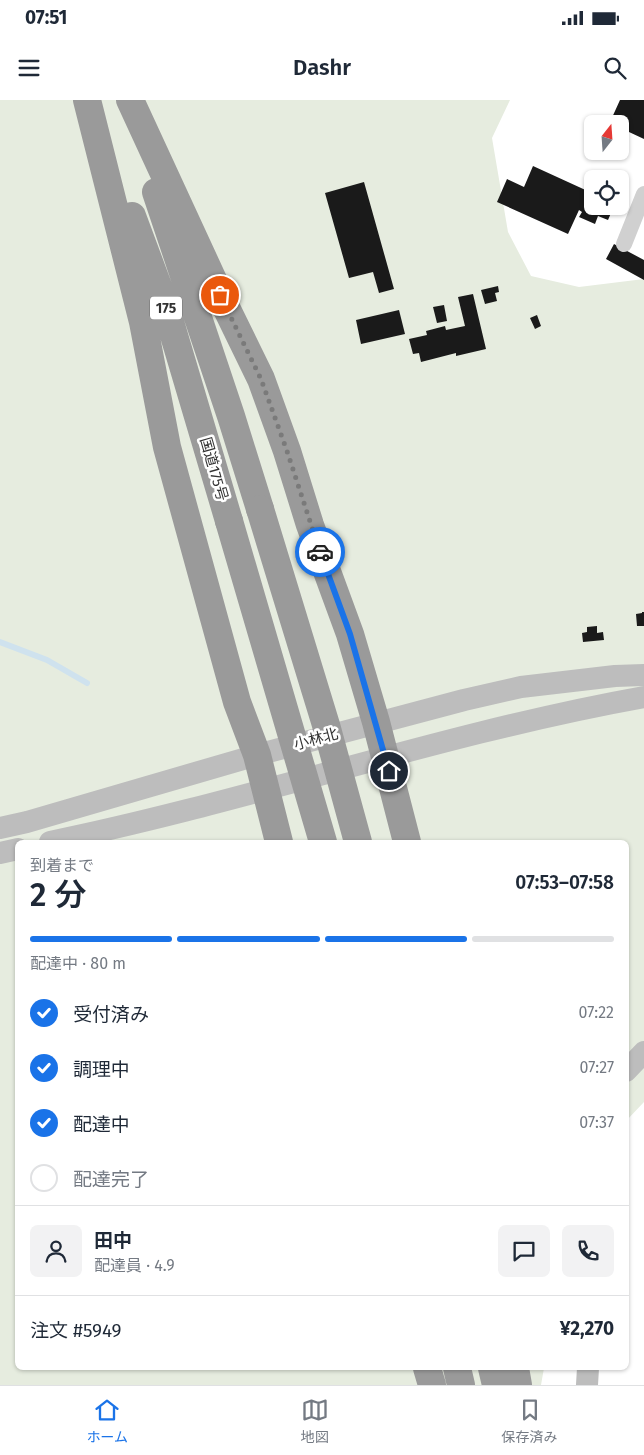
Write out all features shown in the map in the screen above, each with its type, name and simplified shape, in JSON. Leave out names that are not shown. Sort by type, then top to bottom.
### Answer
[{"type":"highway","name":"国道175号","points":[[88,100],[165,305],[321,840]]},
{"type":"highway","points":[[88,100],[143,322],[167,447],[237,702],[257,755],[278,840]]},
{"type":"highway","name":"国道175号","points":[[126,100],[260,509],[326,725],[357,840]]},
{"type":"highway","points":[[130,100],[261,379],[287,451],[310,525],[350,634],[376,722],[406,840]]},
{"type":"highway","points":[[428,1370],[432,1385]]},
{"type":"highway","points":[[457,1370],[461,1385]]},
{"type":"highway","points":[[492,1370],[496,1385]]},
{"type":"highway","points":[[515,1370],[518,1385]]},
{"type":"street","points":[[624,244],[644,194]]},
{"type":"street","name":"小林北","points":[[0,828],[27,822],[376,722],[521,687],[616,676],[644,675]]},
{"type":"street","points":[[60,840],[266,790],[385,756],[576,710],[644,697]]},
{"type":"street","points":[[0,853],[15,850]]},
{"type":"street","points":[[629,1068],[644,1052]]},
{"type":"street","points":[[587,1385],[588,1370]]},
{"type":"shaded area","points":[[0,100],[510,100],[492,138],[508,232],[531,276],[579,287],[644,279],[644,1102],[629,1118],[629,840],[15,840],[15,1370],[544,1370],[541,1385],[0,1385]]},
{"type":"building","points":[[620,100],[644,100],[644,139],[629,132],[629,115],[613,115]]},
{"type":"building","points":[[533,166],[584,189],[584,215],[610,215],[608,220],[598,216],[595,224],[579,217],[582,212],[579,210],[568,234],[497,202],[507,179],[524,187]]},
{"type":"building","points":[[364,182],[394,289],[379,293],[373,272],[349,278],[325,193]]},
{"type":"building","points":[[614,244],[644,260],[644,280],[606,259]]},
{"type":"building","points":[[498,286],[499,292],[495,293],[497,301],[485,304],[481,290]]},
{"type":"building","points":[[473,294],[486,349],[456,356],[456,353],[421,362],[419,353],[413,354],[409,339],[427,335],[426,331],[445,326],[446,330],[465,326],[458,297]]},
{"type":"building","points":[[444,305],[447,321],[437,323],[433,307]]},
{"type":"building","points":[[399,310],[405,334],[361,344],[356,320]]},
{"type":"building","points":[[537,315],[541,326],[535,329],[530,318]]},
{"type":"building","points":[[644,612],[644,626],[637,626],[636,614]]},
{"type":"building","points":[[597,626],[597,633],[603,632],[604,640],[583,642],[582,633],[587,632],[587,627]]},
{"type":"waterway","points":[[0,642],[47,660],[87,683]]},
{"type":"way so far","points":[[220,295],[261,379],[320,552]]},
{"type":"route","points":[[320,552],[350,634],[389,771]]}]
